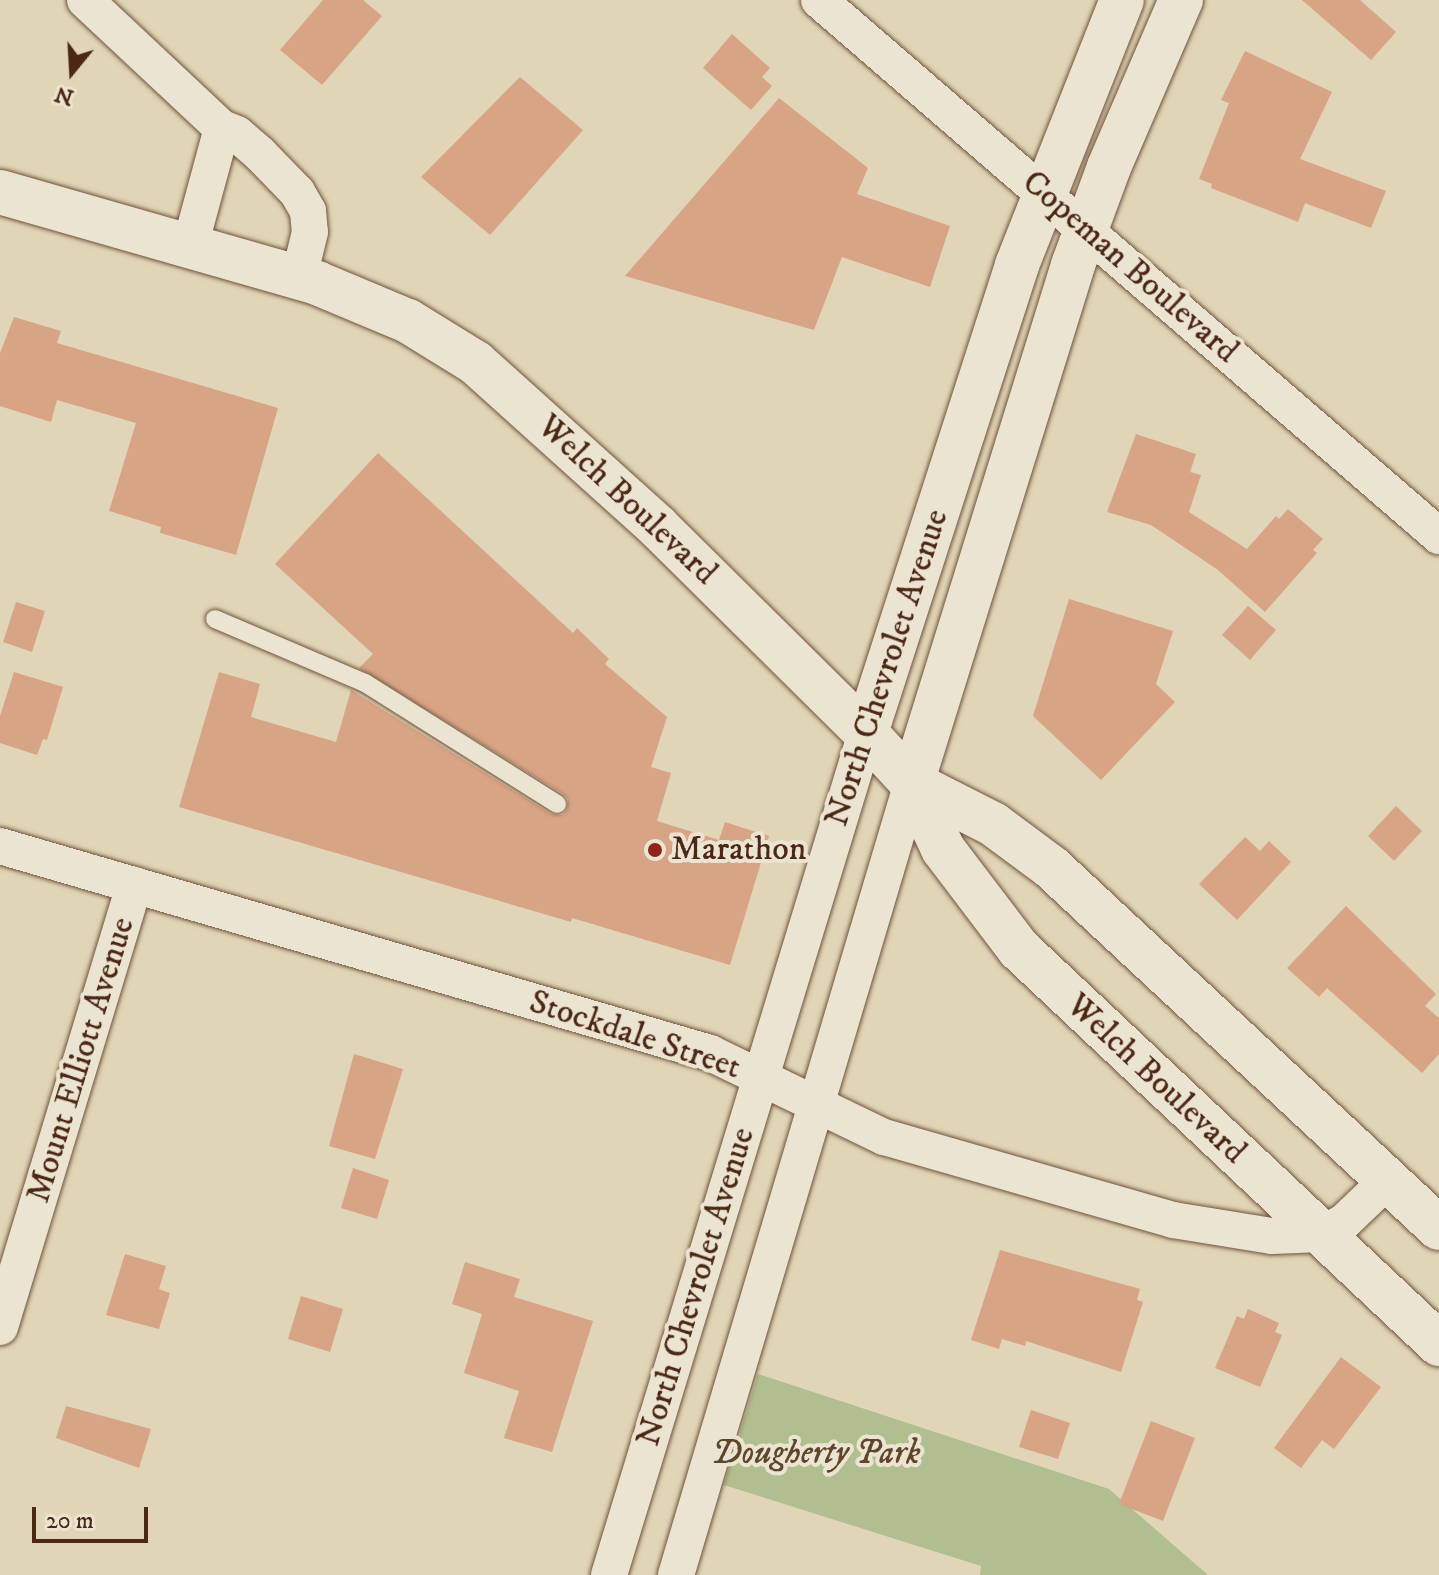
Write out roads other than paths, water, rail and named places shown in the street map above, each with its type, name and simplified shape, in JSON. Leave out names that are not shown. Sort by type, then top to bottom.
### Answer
[{"type":"main road","name":"North Chevrolet Avenue","points":[[866,733],[974,389],[1044,192],[1122,0]]},
{"type":"main road","name":"North Chevrolet Avenue","points":[[912,783],[1085,229],[1181,0]]},
{"type":"main road","name":"Welch Boulevard","points":[[0,192],[299,277],[408,321],[476,363],[658,527],[818,681],[912,783],[943,849],[1019,949],[1439,1344]]},
{"type":"main road","name":"Welch Boulevard","points":[[912,783],[983,817],[1051,867],[1439,1228]]},
{"type":"street","points":[[85,0],[222,128],[237,134],[260,154],[305,203],[310,232],[299,277]]},
{"type":"street","name":"Copeman Boulevard","points":[[819,0],[1439,536]]},
{"type":"street","points":[[190,246],[222,128]]},
{"type":"street","name":"North Chevrolet Avenue","points":[[609,1575],[866,733]]},
{"type":"street","name":"North Chevrolet Avenue","points":[[676,1575],[912,783]]},
{"type":"street","name":"Stockdale Street","points":[[0,846],[710,1053],[884,1137],[1164,1218],[1272,1236],[1322,1234]]},
{"type":"street","name":"Mount Elliott Avenue","points":[[0,1327],[134,885]]},
{"type":"street","points":[[1322,1234],[1344,1222],[1388,1180]]},
{"type":"lane","points":[[215,619],[365,683],[557,804]]},
{"type":"place","name":"Marathon","points":[[655,850]]},
{"type":"park label","name":"Dougherty Park","points":[[816,1454]]}]
